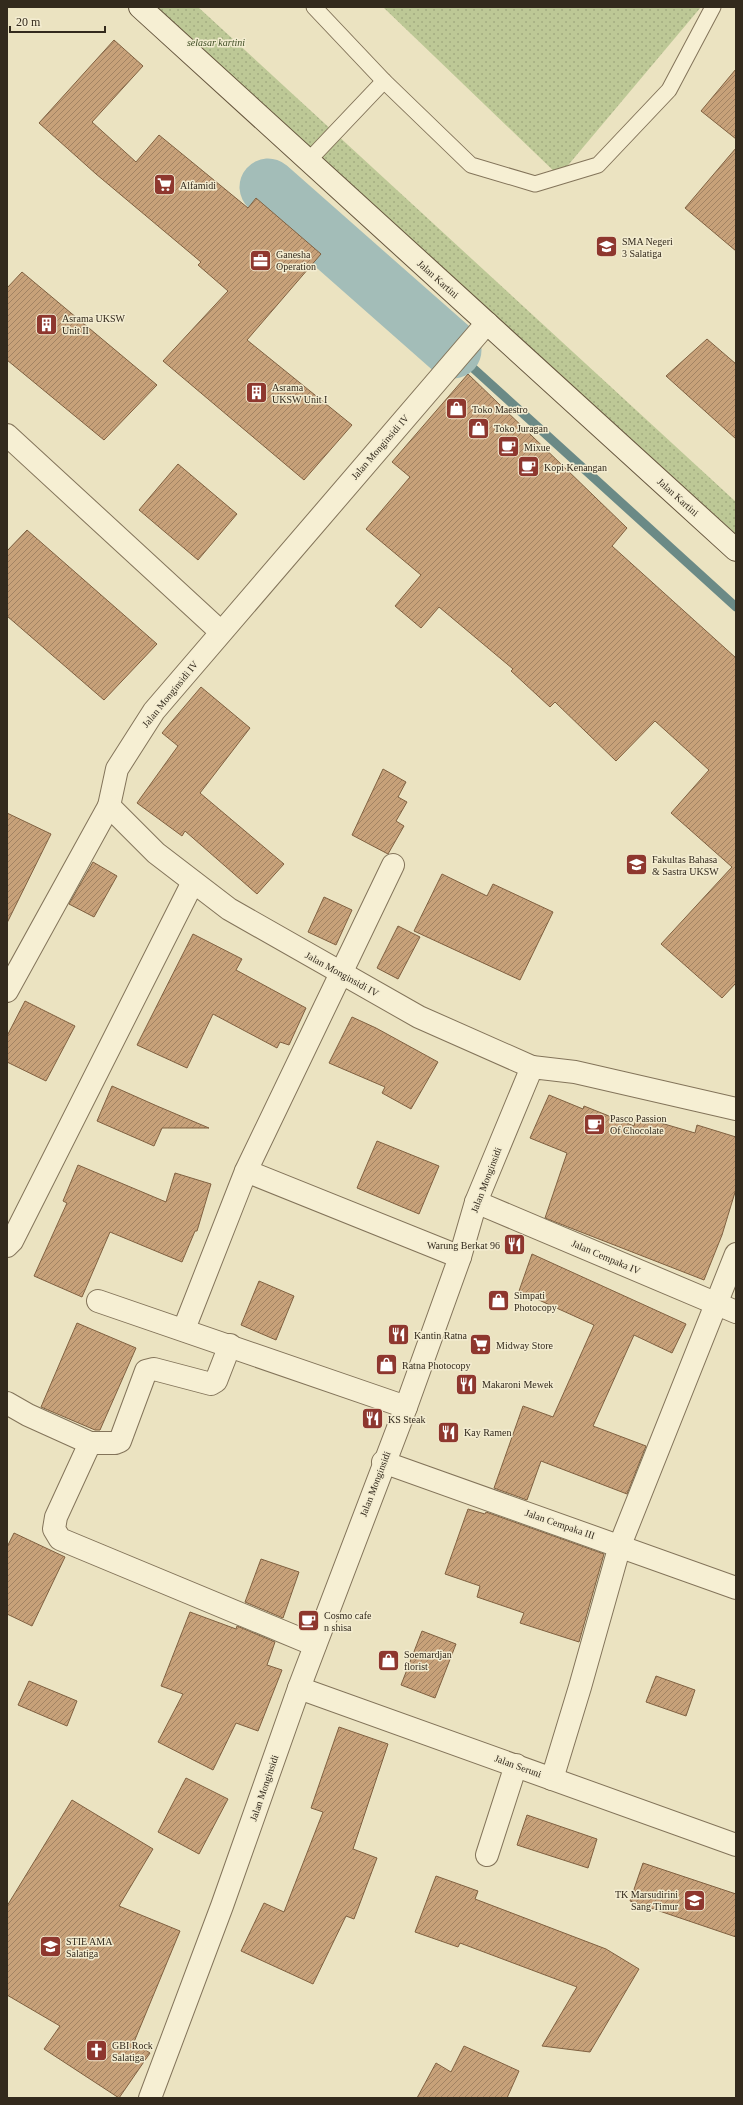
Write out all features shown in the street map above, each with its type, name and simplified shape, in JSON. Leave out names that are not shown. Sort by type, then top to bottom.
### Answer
[{"type":"street","name":"Jalan Kartini","points":[[140,7],[736,550]]},
{"type":"street","name":"Jalan Monginsidi IV","points":[[486,323],[154,711],[125,754],[117,769],[109,806],[156,853],[229,909],[339,973],[419,1017],[532,1067]]},
{"type":"street","points":[[7,435],[221,632]]},
{"type":"street","points":[[7,992],[109,806]]},
{"type":"street","points":[[184,1329],[246,1171],[339,973],[393,865]]},
{"type":"street","points":[[7,1246],[12,1241],[193,882]]},
{"type":"street","points":[[532,1067],[575,1072],[736,1109]]},
{"type":"street","name":"Jalan Monginsidi","points":[[150,2098],[222,1906],[299,1688],[383,1462],[406,1407],[460,1257],[476,1202],[532,1067]]},
{"type":"street","points":[[246,1171],[460,1257]]},
{"type":"street","name":"Jalan Cempaka IV","points":[[476,1202],[727,1308]]},
{"type":"street","points":[[552,1778],[620,1545],[727,1308],[736,1254]]},
{"type":"street","points":[[98,1301],[184,1329],[406,1407]]},
{"type":"street","points":[[7,1403],[28,1415],[90,1443],[109,1444],[120,1441],[146,1371],[154,1369],[212,1384],[216,1381],[230,1345]]},
{"type":"street","points":[[90,1443],[56,1517],[54,1529],[60,1539],[315,1645]]},
{"type":"street","name":"Jalan Cempaka III","points":[[383,1462],[620,1545],[736,1588]]},
{"type":"street","name":"Jalan Seruni","points":[[299,1688],[736,1845]]},
{"type":"street","points":[[487,1855],[516,1765]]},
{"type":"lane","points":[[314,7],[384,81],[471,165],[535,184],[598,165],[669,90],[713,7]]},
{"type":"lane","points":[[309,160],[384,81]]},
{"type":"green space","name":"selasar kartini","points":[[156,7],[198,7],[736,502],[736,534]]},
{"type":"green space","points":[[383,7],[701,7],[559,176]]},
{"type":"building","points":[[114,40],[143,66],[92,122],[136,162],[159,135],[248,208],[256,198],[321,254],[247,340],[352,425],[304,480],[163,361],[228,291],[198,265],[201,262],[96,174],[39,123]]},
{"type":"building","points":[[736,69],[736,139],[701,111]]},
{"type":"building","points":[[736,148],[736,251],[685,208]]},
{"type":"building","name":"Asrama UKSW Unit II","points":[[22,272],[157,385],[104,440],[7,360],[7,288]]},
{"type":"building","points":[[707,339],[736,364],[736,439],[666,376]]},
{"type":"building","points":[[468,374],[627,528],[612,546],[736,658],[736,983],[722,998],[661,944],[732,867],[671,813],[709,770],[655,721],[616,761],[555,702],[550,707],[511,671],[513,669],[439,607],[421,628],[395,606],[421,575],[366,529],[410,477],[392,462]]},
{"type":"building","points":[[178,464],[237,514],[198,560],[139,510]]},
{"type":"building","points":[[27,530],[157,644],[104,700],[7,616],[7,551]]},
{"type":"building","points":[[201,687],[250,728],[200,793],[284,864],[257,894],[185,831],[182,836],[137,803],[178,746],[162,733]]},
{"type":"building","points":[[383,769],[406,782],[398,797],[407,802],[396,821],[404,826],[388,854],[352,835]]},
{"type":"building","points":[[7,813],[51,834],[7,923]]},
{"type":"building","points":[[93,862],[117,876],[94,917],[69,904]]},
{"type":"building","points":[[442,874],[487,896],[493,884],[553,912],[520,980],[414,931]]},
{"type":"building","points":[[324,897],[352,910],[336,945],[308,932]]},
{"type":"building","points":[[398,926],[420,937],[398,979],[377,968]]},
{"type":"building","points":[[193,934],[242,959],[236,970],[306,1008],[289,1045],[280,1042],[277,1048],[213,1014],[187,1068],[137,1045]]},
{"type":"building","points":[[25,1001],[75,1026],[46,1081],[7,1062],[7,1036]]},
{"type":"building","points":[[352,1017],[376,1028],[438,1062],[411,1109],[382,1093],[385,1087],[329,1063]]},
{"type":"building","points":[[112,1086],[209,1128],[162,1128],[154,1146],[97,1121]]},
{"type":"building","points":[[549,1095],[583,1109],[584,1106],[634,1126],[637,1116],[695,1133],[697,1125],[736,1137],[736,1189],[722,1235],[704,1280],[545,1218],[567,1153],[530,1138]]},
{"type":"building","points":[[377,1141],[439,1166],[419,1214],[357,1188]]},
{"type":"building","points":[[78,1165],[166,1202],[175,1173],[211,1184],[197,1231],[195,1231],[182,1262],[110,1232],[82,1297],[34,1276],[67,1203],[63,1201]]},
{"type":"building","points":[[532,1254],[686,1324],[672,1353],[634,1335],[593,1426],[646,1446],[627,1494],[541,1461],[527,1500],[494,1488],[523,1406],[553,1417],[594,1325],[519,1291]]},
{"type":"building","points":[[259,1281],[294,1296],[276,1340],[241,1325]]},
{"type":"building","points":[[77,1323],[136,1348],[100,1430],[95,1430],[41,1407]]},
{"type":"building","points":[[468,1509],[485,1514],[486,1512],[604,1554],[579,1642],[520,1623],[524,1613],[477,1597],[480,1586],[445,1574]]},
{"type":"building","points":[[14,1533],[65,1557],[32,1626],[7,1614],[7,1547]]},
{"type":"building","points":[[261,1559],[299,1572],[283,1618],[245,1602]]},
{"type":"building","points":[[190,1612],[236,1629],[237,1626],[275,1642],[267,1665],[282,1670],[258,1731],[236,1723],[213,1770],[158,1742],[183,1694],[161,1686]]},
{"type":"building","points":[[422,1631],[456,1644],[435,1698],[401,1685]]},
{"type":"building","points":[[656,1676],[695,1690],[686,1716],[646,1702]]},
{"type":"building","points":[[29,1681],[77,1701],[67,1726],[18,1705]]},
{"type":"building","points":[[339,1727],[388,1744],[353,1849],[377,1858],[354,1919],[346,1916],[313,1984],[241,1951],[264,1903],[284,1912],[323,1812],[311,1808]]},
{"type":"building","points":[[186,1778],[228,1799],[199,1854],[158,1832]]},
{"type":"building","points":[[72,1800],[153,1849],[119,1906],[180,1931],[134,2042],[150,2053],[119,2098],[44,2049],[60,2026],[7,1995],[7,1906]]},
{"type":"building","points":[[527,1815],[597,1839],[588,1868],[517,1845]]},
{"type":"building","points":[[643,1863],[736,1894],[736,1937],[630,1901]]},
{"type":"building","points":[[436,1876],[478,1891],[475,1899],[606,1949],[639,1969],[590,2052],[542,2046],[577,1987],[460,1943],[458,1947],[415,1932]]},
{"type":"building","points":[[464,2046],[519,2071],[507,2098],[417,2098],[436,2063],[451,2072]]},
{"type":"waterway","points":[[268,187],[453,350]]},
{"type":"waterway","points":[[463,359],[736,607]]},
{"type":"place","name":"Alfamidi","points":[[164,185]]},
{"type":"place","name":"SMA Negeri 3 Salatiga","points":[[607,247]]},
{"type":"place","name":"Ganesha Operation","points":[[260,260]]},
{"type":"place","name":"Asrama UKSW Unit II","points":[[46,324]]},
{"type":"place","name":"Asrama UKSW Unit I","points":[[257,393]]},
{"type":"place","name":"Toko Maestro","points":[[456,409]]},
{"type":"place","name":"Toko Juragan","points":[[479,428]]},
{"type":"place","name":"Mixue","points":[[508,447]]},
{"type":"place","name":"Kopi Kenangan","points":[[528,467]]},
{"type":"place","name":"Fakultas Bahasa & Sastra UKSW","points":[[637,865]]},
{"type":"place","name":"Pasco Passion Of Chocolate","points":[[594,1124]]},
{"type":"place","name":"Warung Berkat 96","points":[[515,1245]]},
{"type":"place","name":"Simpati Photocopy","points":[[498,1301]]},
{"type":"place","name":"Kantin Ratna","points":[[399,1335]]},
{"type":"place","name":"Midway Store","points":[[481,1345]]},
{"type":"place","name":"Ratna Photocopy","points":[[386,1365]]},
{"type":"place","name":"Makaroni Mewek","points":[[467,1384]]},
{"type":"place","name":"KS Steak","points":[[373,1419]]},
{"type":"place","name":"Kay Ramen","points":[[449,1432]]},
{"type":"place","name":"Cosmo cafe n shisa","points":[[309,1621]]},
{"type":"place","name":"Soemardjan florist","points":[[388,1660]]},
{"type":"place","name":"TK Marsudirini Sang Timur","points":[[694,1900]]},
{"type":"place","name":"STIE AMA Salatiga","points":[[51,1947]]},
{"type":"place","name":"GBI Rock Salatiga","points":[[97,2051]]}]
